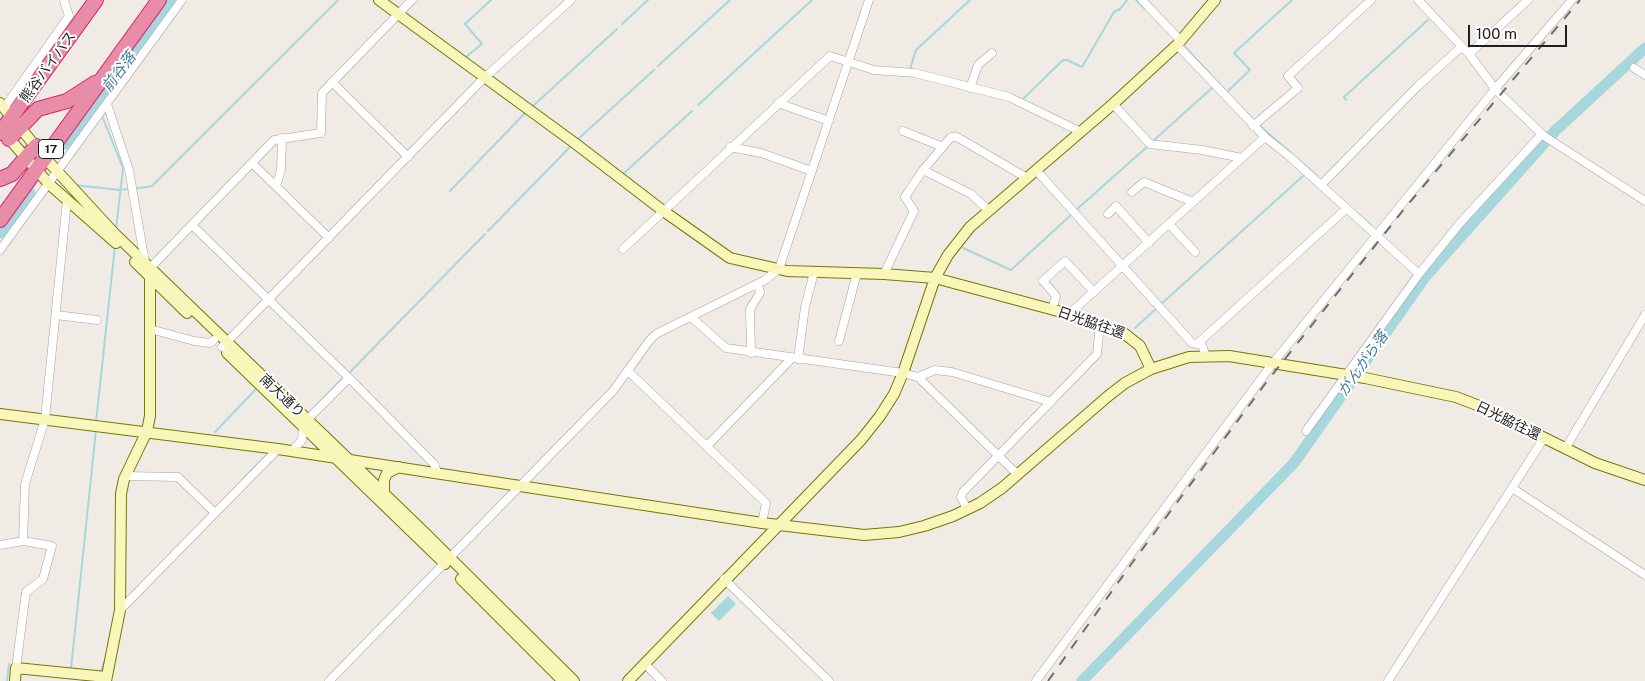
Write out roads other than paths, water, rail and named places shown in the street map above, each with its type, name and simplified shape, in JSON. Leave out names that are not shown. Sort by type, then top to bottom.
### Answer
[{"type":"highway","name":"熊谷バイパス","points":[[3,132],[9,114],[96,0]]},
{"type":"highway","name":"17","points":[[0,220],[159,0]]},
{"type":"highway","name":"17","points":[[9,114],[67,101],[102,78]]},
{"type":"highway","name":"17","points":[[0,179],[12,174],[36,146]]},
{"type":"street","points":[[9,114],[69,16],[64,0]]},
{"type":"street","points":[[0,250],[182,0]]},
{"type":"street","name":"日光脇往還","points":[[379,0],[576,144],[662,210],[730,258],[779,269],[935,278],[1100,324],[1133,339],[1140,346],[1151,369]]},
{"type":"street","points":[[149,269],[274,140],[321,133],[322,93],[412,0]]},
{"type":"street","points":[[150,329],[194,341],[221,343],[269,300],[484,78],[571,0]]},
{"type":"street","points":[[329,681],[612,391],[649,340],[656,334],[758,284],[779,269],[869,0]]},
{"type":"street","points":[[1142,0],[1265,137],[1419,274]]},
{"type":"street","points":[[628,681],[724,579],[861,440],[880,416],[894,394],[903,373],[935,278],[958,242],[988,210],[1081,132],[1179,43],[1215,0]]},
{"type":"street","points":[[1254,126],[1298,88],[1288,76],[1371,0]]},
{"type":"street","points":[[1418,0],[1469,54],[1495,89],[1543,135],[1554,144],[1645,201]]},
{"type":"street","points":[[1469,54],[1528,0]]},
{"type":"street","points":[[1036,681],[1273,363],[1495,89],[1572,0]]},
{"type":"street","points":[[1321,186],[1418,87],[1461,47]]},
{"type":"street","points":[[970,88],[978,65],[992,53]]},
{"type":"street","points":[[623,248],[830,56],[874,70],[915,73],[1024,102],[1081,132]]},
{"type":"street","points":[[1634,68],[1645,75]]},
{"type":"street","points":[[332,82],[408,156]]},
{"type":"street","points":[[16,668],[71,673],[106,679],[120,610],[121,494],[125,476],[146,431],[150,416],[149,269],[133,184],[107,104]]},
{"type":"street","points":[[778,104],[829,120]]},
{"type":"street","points":[[1113,104],[1150,144],[1202,150],[1242,158]]},
{"type":"street","name":"南大通り","points":[[9,114],[116,239],[149,269]]},
{"type":"street","points":[[902,131],[942,147]]},
{"type":"street","name":"南大通り","points":[[3,132],[49,184],[149,269],[221,343],[305,424],[347,459],[384,494],[563,681]]},
{"type":"street","points":[[1306,431],[1419,274],[1460,223],[1543,135]]},
{"type":"street","points":[[884,274],[914,211],[905,197],[923,170],[951,138],[957,137],[1027,178]]},
{"type":"street","points":[[1069,314],[1265,137]]},
{"type":"street","points":[[276,186],[281,170],[282,138]]},
{"type":"street","points":[[730,148],[761,153],[812,171]]},
{"type":"street","points":[[252,163],[329,238]]},
{"type":"street","points":[[923,170],[971,194],[988,210]]},
{"type":"street","points":[[1036,170],[1192,343],[1202,345],[1206,356]]},
{"type":"street","points":[[1132,192],[1144,182],[1193,202]]},
{"type":"street","points":[[23,541],[25,484],[45,419],[67,200]]},
{"type":"street","points":[[1108,214],[1116,206],[1149,243]]},
{"type":"street","points":[[1197,344],[1346,209]]},
{"type":"street","points":[[1170,224],[1195,252]]},
{"type":"street","points":[[192,226],[349,378],[434,464],[437,472]]},
{"type":"street","points":[[1052,310],[1056,296],[1043,281],[1065,261],[1094,292]]},
{"type":"street","points":[[707,446],[795,359],[814,272]]},
{"type":"street","points":[[839,342],[857,273]]},
{"type":"street","points":[[751,353],[750,309],[760,293],[758,284]]},
{"type":"street","points":[[56,315],[97,320]]},
{"type":"street","points":[[1565,449],[1645,315]]},
{"type":"street","points":[[692,317],[726,348],[903,373],[918,377],[1017,474]]},
{"type":"street","points":[[967,509],[961,497],[963,492],[1097,354],[1100,324]]},
{"type":"street","points":[[0,414],[278,449],[762,523],[864,535],[884,534],[924,526],[967,509],[990,496],[1125,383],[1151,369],[1173,361],[1206,356],[1229,356],[1347,375]]},
{"type":"street","points":[[918,377],[935,370],[952,372],[1051,402]]},
{"type":"street","points":[[628,371],[766,503],[762,523]]},
{"type":"street","name":"日光脇往還","points":[[1347,375],[1456,397],[1482,407],[1595,463],[1645,480]]},
{"type":"street","points":[[292,451],[302,440],[305,424],[349,378]]},
{"type":"street","name":"南大通り","points":[[305,424],[333,457],[446,559],[574,681]]},
{"type":"street","points":[[1388,681],[1544,438]]},
{"type":"street","points":[[120,610],[278,449]]},
{"type":"street","points":[[384,494],[384,480],[387,474],[400,467]]},
{"type":"street","points":[[125,476],[178,477],[215,513]]},
{"type":"street","points":[[1512,488],[1645,575]]},
{"type":"street","points":[[0,545],[23,541],[52,546],[43,579],[26,592],[15,681]]},
{"type":"street","points":[[724,579],[829,681]]},
{"type":"street","points":[[645,664],[662,681]]},
{"type":"water","points":[[728,596],[736,604],[719,621],[711,613]]},
{"type":"waterway","name":"前谷落","points":[[66,144],[173,0]]},
{"type":"waterway","points":[[134,189],[152,186],[338,0]]},
{"type":"waterway","points":[[466,57],[482,44],[465,24],[491,0]]},
{"type":"waterway","points":[[622,24],[648,0]]},
{"type":"waterway","points":[[658,66],[730,0]]},
{"type":"waterway","points":[[698,105],[812,0]]},
{"type":"waterway","points":[[910,69],[916,50],[970,0]]},
{"type":"waterway","points":[[1024,98],[1063,60],[1082,67],[1114,12],[1120,9],[1127,0]]},
{"type":"waterway","points":[[1136,0],[1145,9]]},
{"type":"waterway","points":[[1227,92],[1250,70],[1234,53],[1292,0]]},
{"type":"waterway","points":[[1346,100],[1344,97],[1428,20]]},
{"type":"waterway","points":[[533,106],[617,29]]},
{"type":"waterway","points":[[1185,47],[1224,89]]},
{"type":"waterway","name":"がんがら落","points":[[1082,681],[1294,463],[1425,277],[1556,130],[1645,48]]},
{"type":"waterway","points":[[577,140],[654,70]]},
{"type":"waterway","points":[[1153,141],[1212,88]]},
{"type":"waterway","points":[[1236,102],[1254,120]]},
{"type":"waterway","points":[[623,174],[692,111]]},
{"type":"waterway","points":[[450,191],[525,113]]},
{"type":"waterway","points":[[102,116],[123,168],[116,229]]},
{"type":"waterway","points":[[1259,125],[1317,176]]},
{"type":"waterway","points":[[1076,210],[1148,146]]},
{"type":"waterway","points":[[488,231],[570,147]]},
{"type":"waterway","points":[[1160,305],[1303,176]]},
{"type":"waterway","points":[[74,185],[120,190],[129,189]]},
{"type":"waterway","name":"前谷落","points":[[0,233],[30,193]]},
{"type":"waterway","points":[[963,248],[1011,270],[1072,214]]},
{"type":"waterway","points":[[1358,214],[1371,225]]},
{"type":"waterway","points":[[350,372],[485,234]]},
{"type":"waterway","points":[[96,422],[115,246]]},
{"type":"waterway","points":[[1135,328],[1157,308]]},
{"type":"waterway","points":[[310,412],[343,378]]},
{"type":"waterway","points":[[215,432],[256,389]]},
{"type":"waterway","points":[[71,669],[96,430]]},
{"type":"waterway","points":[[244,478],[265,457]]},
{"type":"waterway","points":[[100,673],[106,657]]},
{"type":"waterway","points":[[7,681],[9,664]]},
{"type":"railway","points":[[1048,681],[1132,563],[1265,384],[1405,208],[1580,0]]}]
